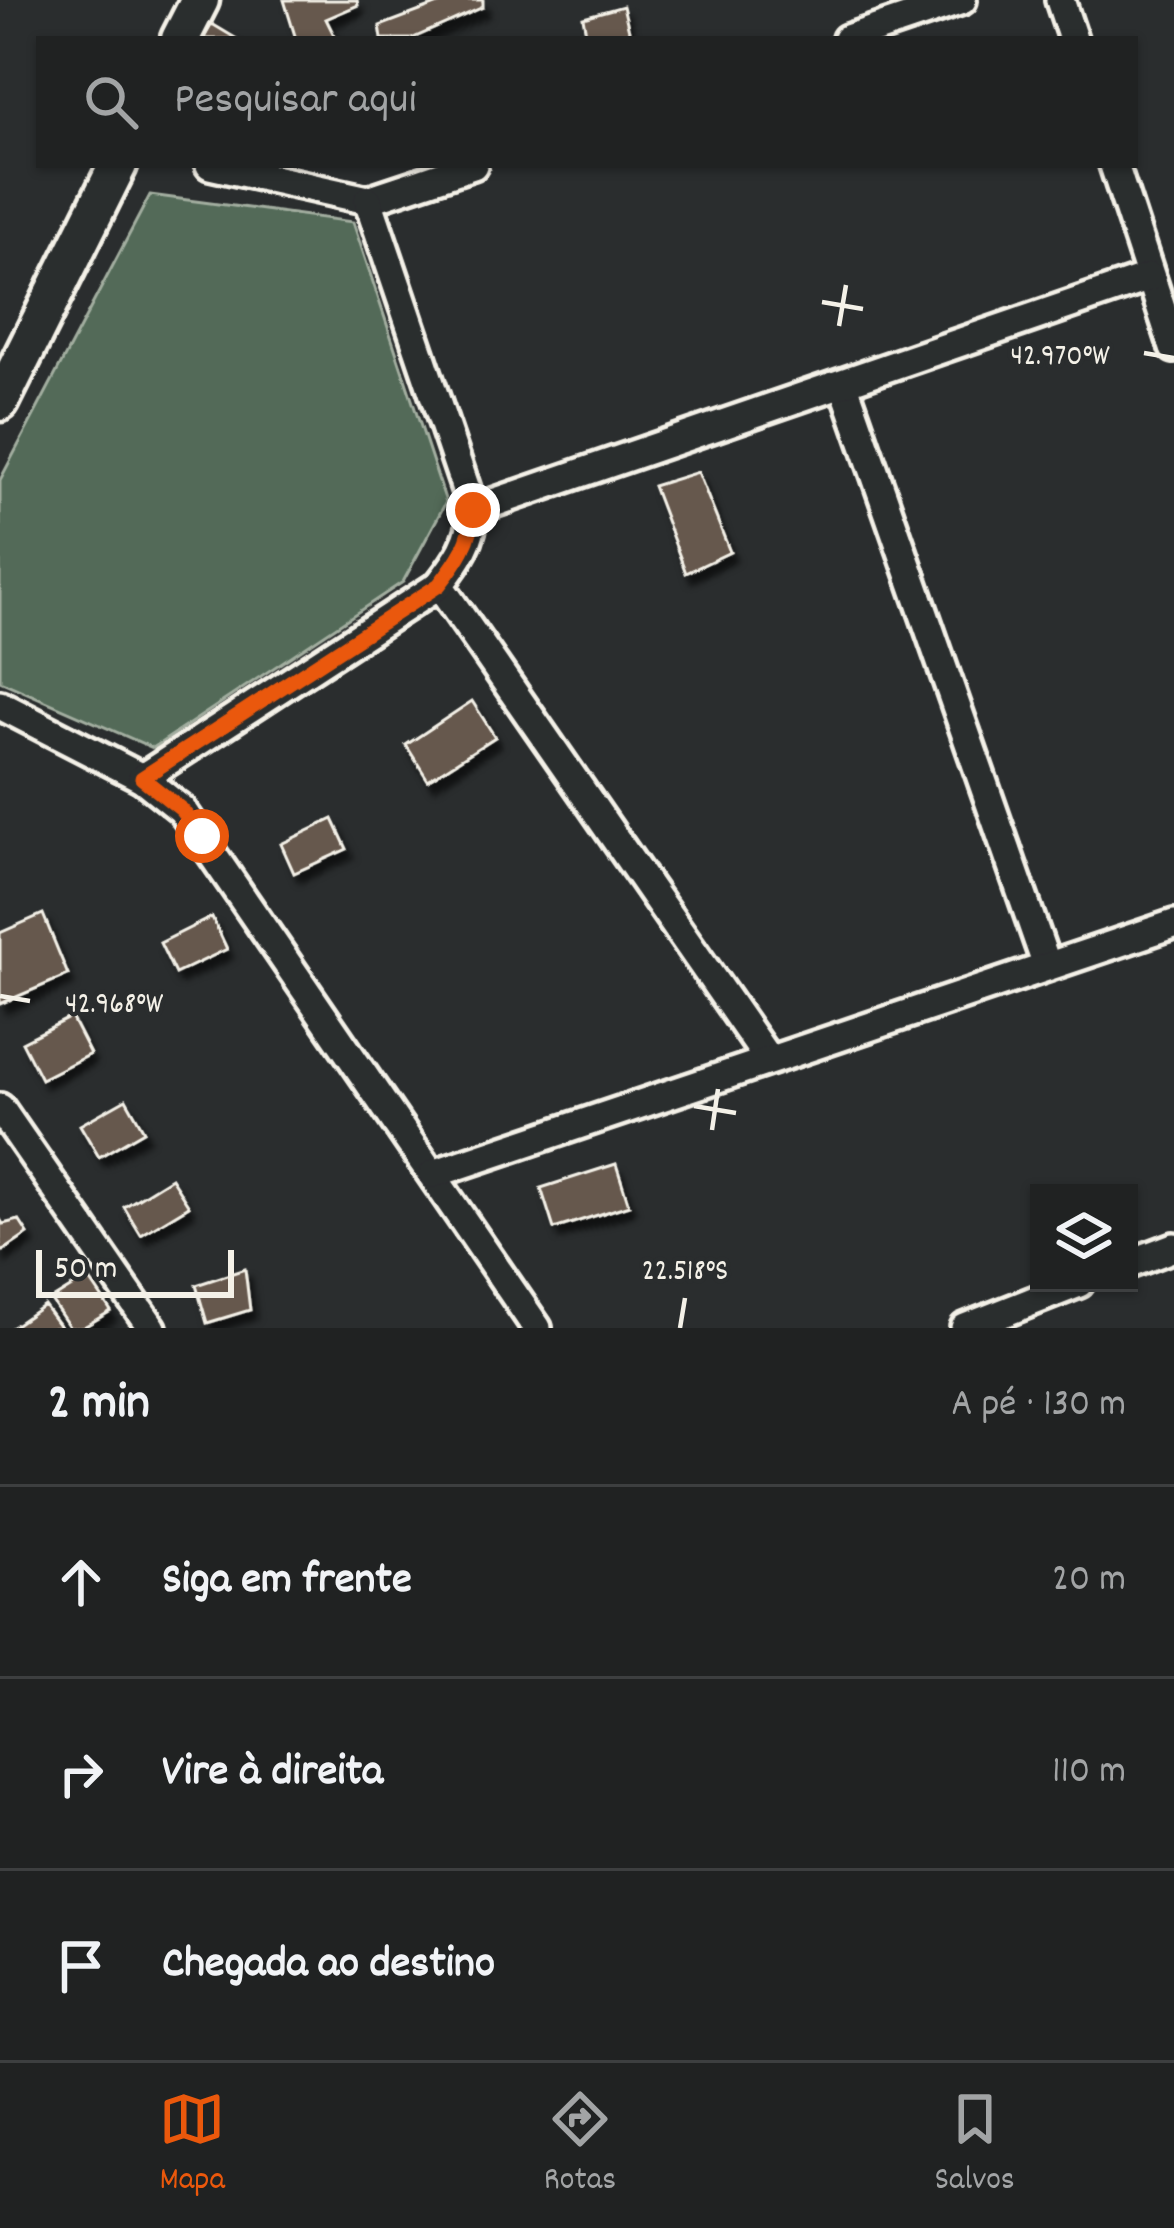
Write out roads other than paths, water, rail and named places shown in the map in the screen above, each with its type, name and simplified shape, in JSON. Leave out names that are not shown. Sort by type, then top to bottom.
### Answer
[{"type":"street","points":[[182,36],[200,0]]},
{"type":"street","points":[[856,36],[962,0]]},
{"type":"street","points":[[1060,0],[1072,36]]},
{"type":"street","points":[[0,402],[117,168]]},
{"type":"street","points":[[224,168],[368,200],[464,168]]},
{"type":"street","points":[[1115,168],[1174,348]]},
{"type":"street","points":[[142,778],[439,585],[464,549],[473,526],[473,510],[368,200]]},
{"type":"street","points":[[473,510],[1150,277]]},
{"type":"street","points":[[844,385],[1048,966]]},
{"type":"street","points":[[439,585],[767,1059]]},
{"type":"street","points":[[0,704],[142,778],[182,810],[537,1328]]},
{"type":"street","points":[[433,1174],[1174,924]]},
{"type":"street","points":[[0,1108],[152,1328]]},
{"type":"street","points":[[1138,1261],[1174,1247]]},
{"type":"street","points":[[965,1328],[1056,1292]]}]
